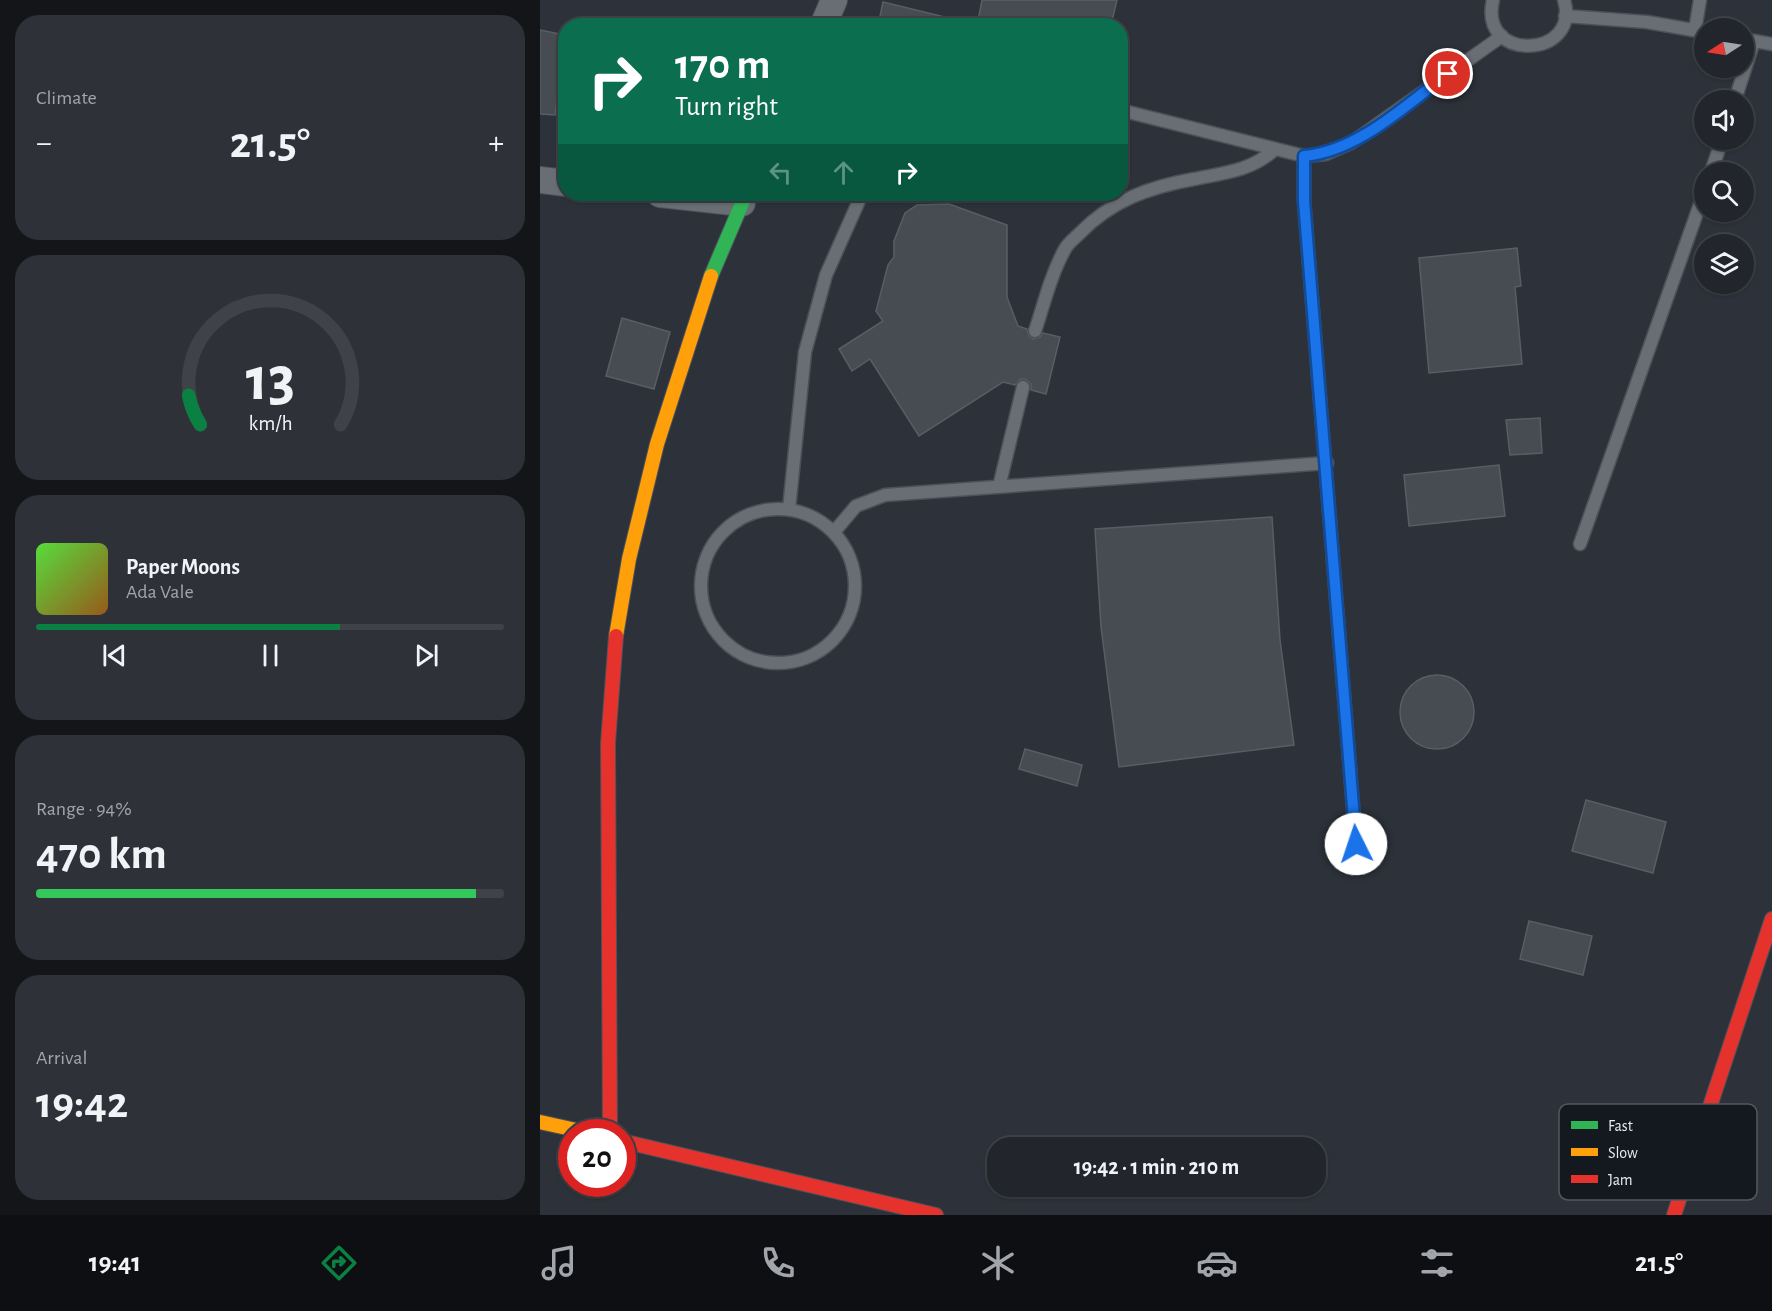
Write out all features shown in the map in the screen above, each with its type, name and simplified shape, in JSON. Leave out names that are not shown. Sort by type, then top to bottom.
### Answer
[{"type":"street","points":[[826,18],[834,0]]},
{"type":"street","points":[[540,180],[558,182]]},
{"type":"street","points":[[610,1119],[608,743],[616,630],[629,559],[657,444],[714,265],[743,201]]},
{"type":"street","points":[[1711,1104],[1772,919]]},
{"type":"street","points":[[540,1122],[558,1126]]},
{"type":"street","points":[[636,1144],[936,1215]]},
{"type":"street","points":[[1674,1215],[1679,1200]]},
{"type":"lane","points":[[1493,0],[1492,15],[1502,36],[1522,47],[1545,44],[1555,37],[1565,16],[1564,0]]},
{"type":"lane","points":[[1700,0],[1700,18]]},
{"type":"lane","points":[[1565,16],[1647,22],[1694,30]]},
{"type":"lane","points":[[1128,112],[1274,150],[1304,156],[1326,154],[1351,143],[1502,36]]},
{"type":"lane","points":[[1754,41],[1772,44]]},
{"type":"lane","points":[[1128,198],[1145,190],[1235,172],[1264,159],[1274,150]]},
{"type":"lane","points":[[1304,156],[1304,201],[1327,463],[1356,844]]},
{"type":"lane","points":[[789,509],[805,352],[826,275],[859,201]]},
{"type":"lane","points":[[1035,331],[1047,291],[1065,248],[1098,216],[1121,201]]},
{"type":"lane","points":[[1580,544],[1694,221]]},
{"type":"lane","points":[[999,487],[1023,387]]},
{"type":"lane","points":[[834,532],[856,506],[885,495],[1327,463]]},
{"type":"lane","points":[[764,509],[789,509],[814,517],[834,532],[849,553],[855,578],[854,603],[845,627],[828,647],[806,659],[781,664],[756,661],[732,649],[714,631],[704,608],[701,582],[706,556],[720,534],[740,518],[764,509]]},
{"type":"building","points":[[982,0],[1117,0],[1113,18],[979,18]]},
{"type":"building","points":[[883,2],[945,17],[945,18],[880,18]]},
{"type":"building","points":[[540,30],[558,34],[558,91],[555,115],[540,114]]},
{"type":"building","points":[[949,204],[1007,225],[1007,297],[1018,326],[1027,329],[1029,336],[1033,339],[1040,337],[1043,333],[1060,337],[1046,394],[1031,390],[1031,384],[1025,379],[1020,379],[1015,385],[1003,382],[919,436],[870,359],[852,371],[839,349],[883,321],[876,311],[888,265],[894,257],[894,241],[905,213],[917,205]]},
{"type":"building","points":[[1517,248],[1521,286],[1515,287],[1522,364],[1429,373],[1419,258]]},
{"type":"building","points":[[622,318],[670,332],[654,389],[606,376]]},
{"type":"building","points":[[1540,418],[1542,453],[1510,455],[1506,420]]},
{"type":"building","points":[[1499,465],[1505,516],[1409,526],[1404,475]]},
{"type":"building","points":[[1272,517],[1280,640],[1294,745],[1119,767],[1101,627],[1095,529]]},
{"type":"building","points":[[1437,675],[1451,678],[1463,686],[1471,698],[1474,712],[1471,726],[1463,738],[1451,746],[1437,749],[1423,746],[1411,738],[1403,726],[1400,712],[1403,698],[1411,686],[1423,678]]},
{"type":"building","points":[[1025,749],[1082,765],[1077,786],[1019,769]]},
{"type":"building","points":[[1586,800],[1666,822],[1653,873],[1572,851]]},
{"type":"building","points":[[1529,921],[1592,936],[1583,975],[1520,959]]},
{"type":"traffic: fast","points":[[711,276],[743,201]]},
{"type":"traffic: slow","points":[[616,636],[629,559],[657,444],[711,276]]},
{"type":"traffic: slow","points":[[540,1122],[558,1126]]},
{"type":"traffic: jam","points":[[610,1119],[608,743],[616,636]]},
{"type":"traffic: jam","points":[[1711,1104],[1772,919]]},
{"type":"traffic: jam","points":[[636,1144],[936,1215]]},
{"type":"traffic: jam","points":[[1674,1215],[1679,1200]]},
{"type":"route","points":[[1356,844],[1327,463],[1304,201],[1304,156],[1326,154],[1351,143],[1448,74]]}]
